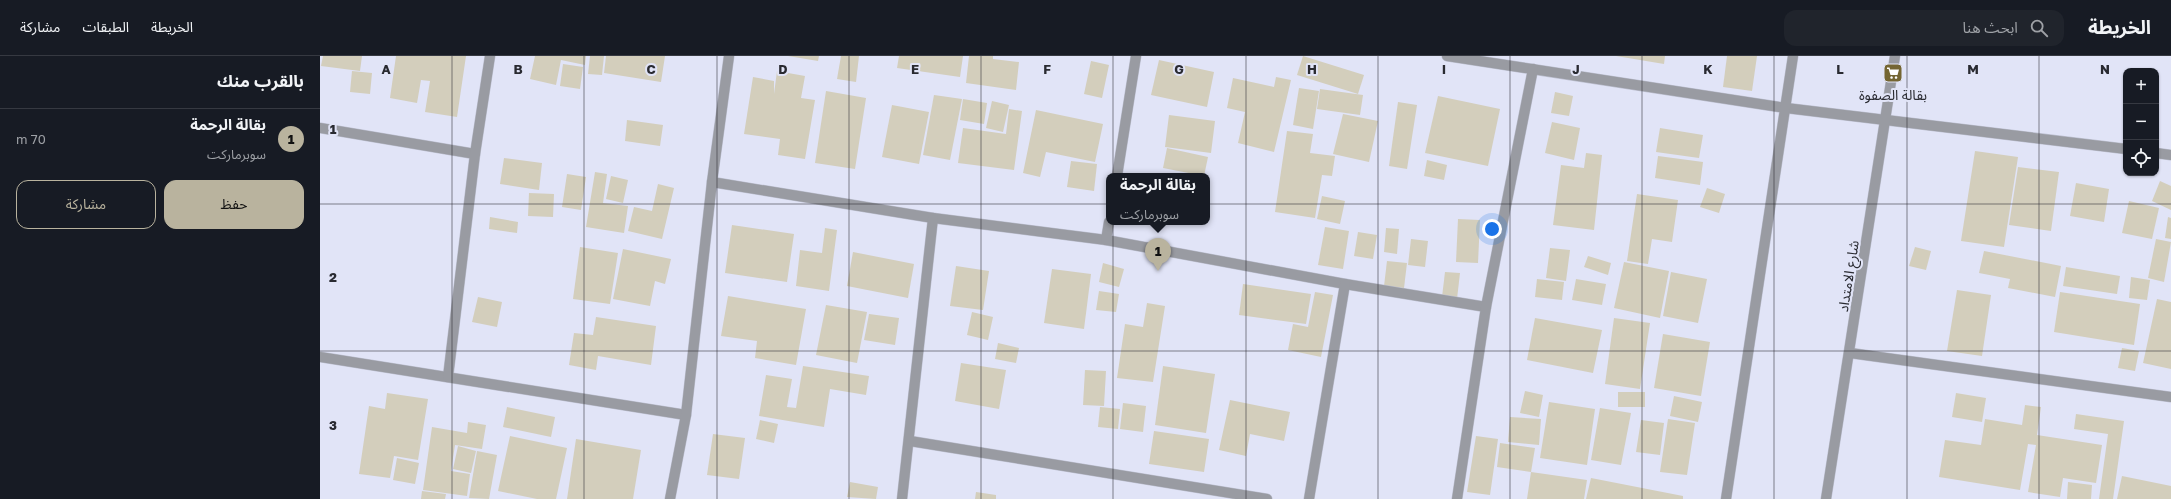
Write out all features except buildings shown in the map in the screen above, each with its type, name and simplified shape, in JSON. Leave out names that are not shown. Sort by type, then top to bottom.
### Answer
[{"type":"street","points":[[448,377],[475,154],[490,56]]},
{"type":"street","points":[[670,499],[686,415],[712,182],[729,56]]},
{"type":"street","points":[[1117,173],[1136,56]]},
{"type":"street","points":[[1447,56],[1786,108],[2123,149]]},
{"type":"street","points":[[1726,499],[1793,56]]},
{"type":"street","name":"شارع الامتداد","points":[[1826,499],[1850,353],[1895,56]]},
{"type":"street","points":[[1457,499],[1486,307],[1533,69]]},
{"type":"street","points":[[320,128],[475,154]]},
{"type":"street","points":[[2159,153],[2171,155]]},
{"type":"street","points":[[712,182],[933,218],[1106,240],[1344,284],[1486,307]]},
{"type":"street","points":[[902,499],[910,441],[933,218]]},
{"type":"street","points":[[1106,240],[1108,225]]},
{"type":"street","points":[[1308,499],[1344,284]]},
{"type":"street","points":[[1850,353],[2171,397]]},
{"type":"street","points":[[320,356],[686,415]]},
{"type":"street","points":[[910,441],[1268,499]]},
{"type":"place","name":"بقالة الصفوة","points":[[1893,73]]},
{"type":"place","name":"بقالة الرحمة","points":[[1158,271]]}]
